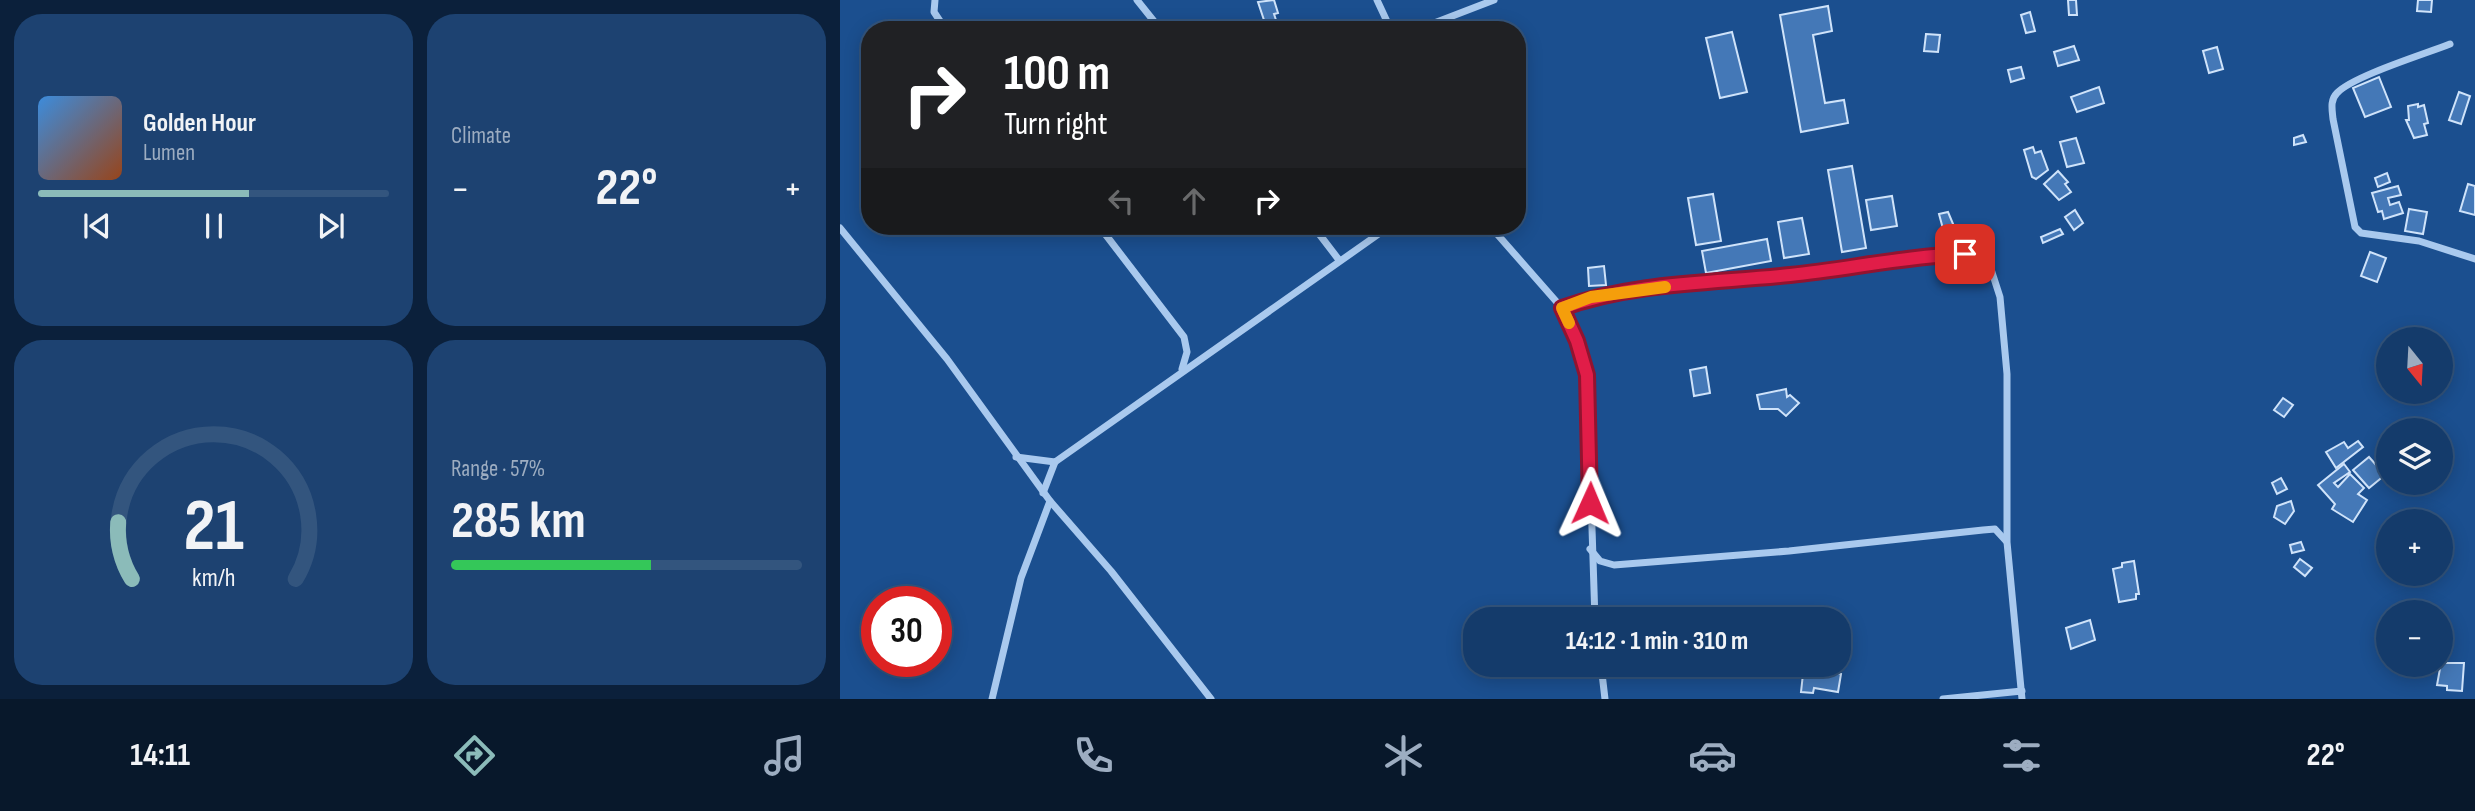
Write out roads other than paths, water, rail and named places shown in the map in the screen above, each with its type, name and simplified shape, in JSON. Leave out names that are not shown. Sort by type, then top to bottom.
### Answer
[{"type":"street","points":[[935,0],[934,12],[940,21]]},
{"type":"street","points":[[1137,0],[1154,21]]},
{"type":"street","points":[[1377,0],[1387,21]]},
{"type":"street","points":[[1439,21],[1494,0]]},
{"type":"street","points":[[2450,44],[2338,91],[2332,101],[2333,119],[2356,226],[2361,233],[2419,240],[2475,259]]},
{"type":"street","points":[[840,229],[947,359],[1050,501],[1111,571],[1211,699]]},
{"type":"street","points":[[1106,235],[1185,337],[1186,352],[1182,370]]},
{"type":"street","points":[[1319,235],[1339,260]]},
{"type":"street","points":[[1044,493],[1055,462],[1377,235]]},
{"type":"street","points":[[1498,235],[1562,308],[1577,341],[1587,375],[1591,440],[1590,550],[1594,607]]},
{"type":"street","points":[[1562,308],[1591,297],[1688,284],[1793,275],[1922,256],[1979,257],[1989,263],[1995,275],[2007,374],[2007,541],[2011,615],[2022,695],[1943,699]]},
{"type":"street","points":[[1016,457],[1055,462]]},
{"type":"street","points":[[992,699],[1021,578],[1050,501]]},
{"type":"street","points":[[1590,550],[1600,561],[1614,565],[1789,551],[1995,529],[2007,541]]},
{"type":"street","points":[[1602,677],[1605,699]]}]
